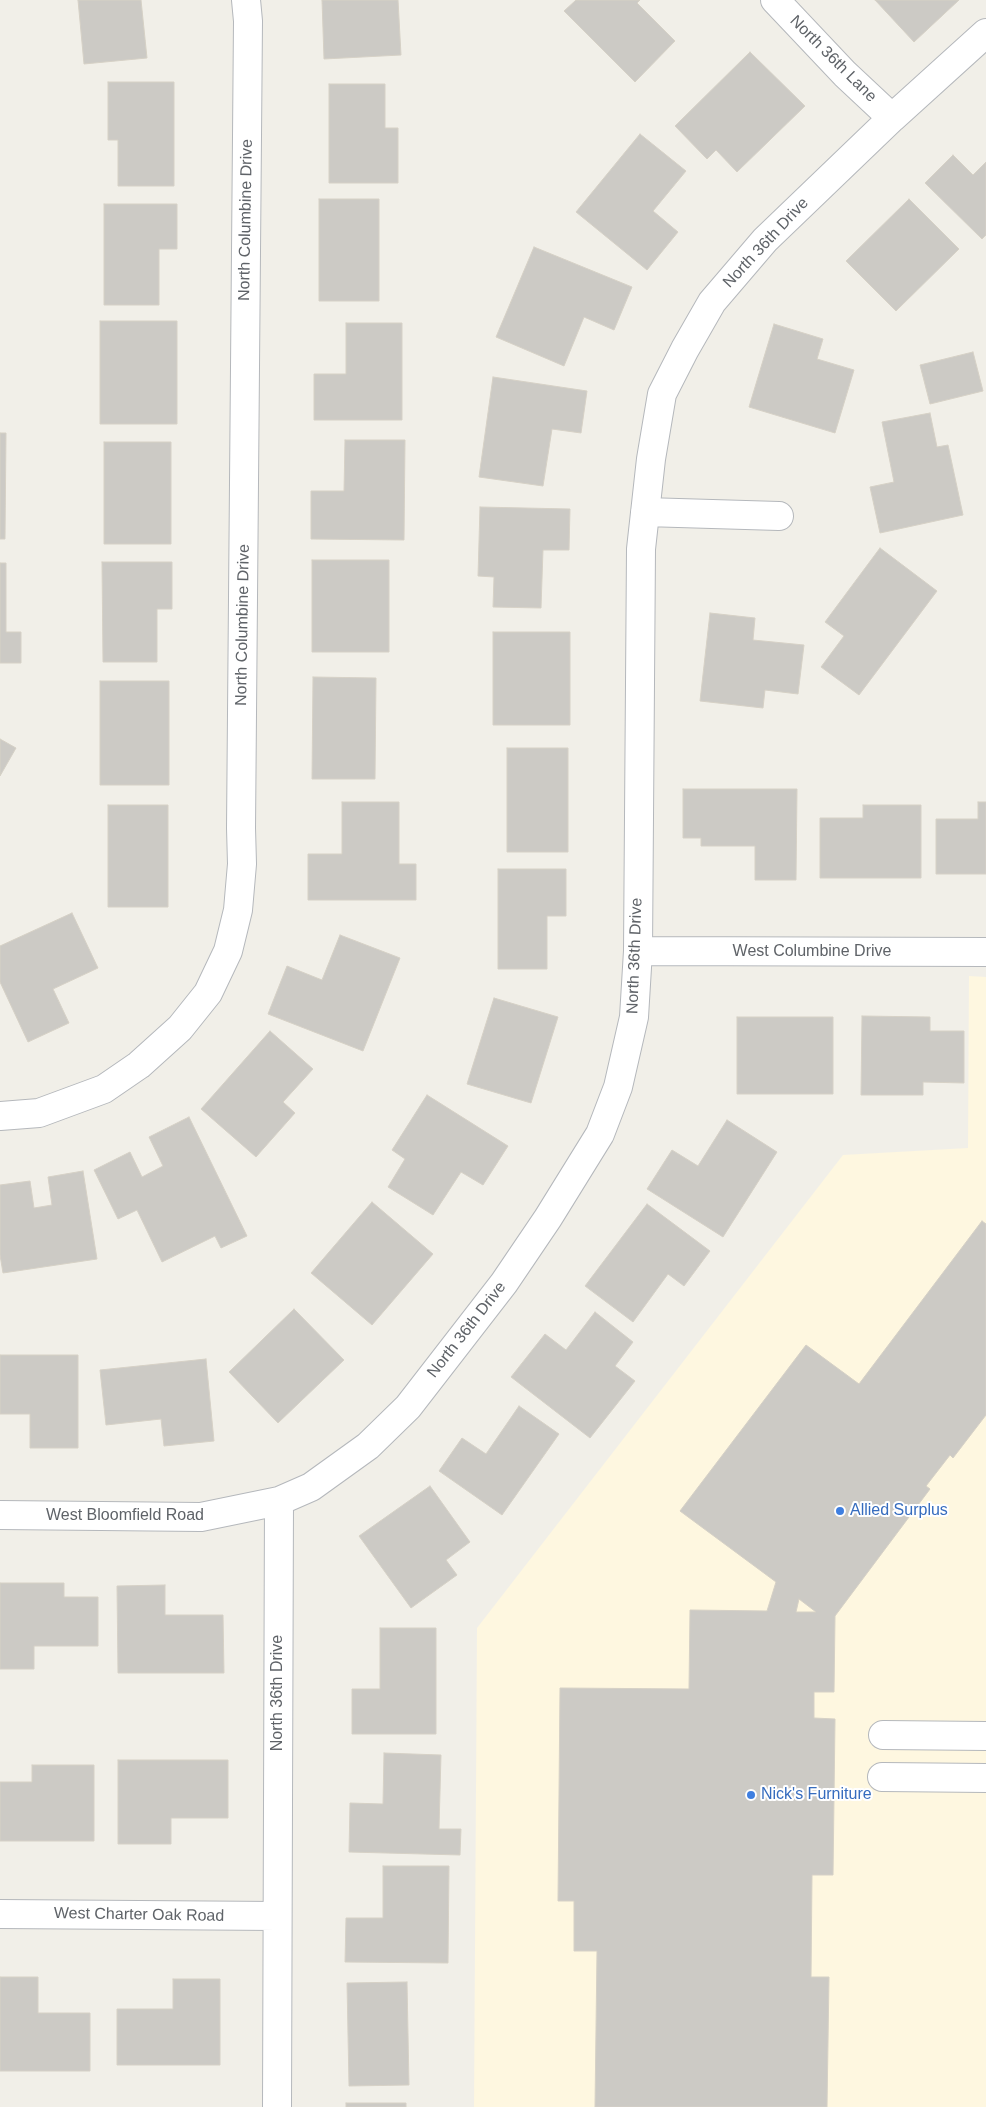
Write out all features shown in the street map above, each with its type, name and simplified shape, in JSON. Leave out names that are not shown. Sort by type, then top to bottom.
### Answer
[{"type":"street","name":"North Columbine Drive","points":[[0,1116],[39,1113],[104,1089],[139,1065],[180,1028],[208,993],[228,952],[238,910],[242,864],[248,21],[246,0]]},
{"type":"street","name":"North 36th Lane","points":[[775,0],[845,74],[892,118]]},
{"type":"street","name":"North 36th Drive","points":[[277,2107],[279,1501],[311,1487],[368,1446],[408,1406],[504,1283],[548,1218],[600,1134],[618,1087],[634,1017],[638,952],[641,549],[662,394],[712,302],[765,240],[892,118],[986,33]]},
{"type":"street","points":[[645,512],[779,516]]},
{"type":"street","name":"West Columbine Drive","points":[[638,952],[986,952]]},
{"type":"street","name":"West Bloomfield Road","points":[[0,1516],[201,1518],[279,1501]]},
{"type":"street","points":[[883,1735],[986,1736]]},
{"type":"street","points":[[882,1777],[986,1778]]},
{"type":"street","name":"West Charter Oak Road","points":[[0,1914],[277,1916]]},
{"type":"shaded area","points":[[969,976],[986,977],[986,2107],[474,2107],[477,1628],[843,1155],[968,1148]]},
{"type":"building","points":[[78,0],[141,0],[147,58],[84,64]]},
{"type":"building","points":[[322,0],[398,0],[401,55],[324,59]]},
{"type":"building","points":[[576,0],[640,0],[637,3],[675,41],[635,82],[564,11]]},
{"type":"building","points":[[875,0],[959,0],[914,42]]},
{"type":"building","points":[[750,52],[805,106],[737,172],[716,150],[707,159],[675,126]]},
{"type":"building","points":[[108,82],[174,82],[174,186],[118,186],[118,140],[108,140]]},
{"type":"building","points":[[329,84],[385,84],[385,128],[398,128],[398,183],[329,183]]},
{"type":"building","points":[[640,134],[686,171],[653,211],[678,232],[647,270],[576,212]]},
{"type":"building","points":[[953,155],[973,175],[986,162],[986,235],[982,239],[925,183]]},
{"type":"building","points":[[319,199],[379,199],[379,301],[319,301]]},
{"type":"building","points":[[909,199],[959,249],[896,311],[846,261]]},
{"type":"building","points":[[104,204],[177,204],[177,249],[159,249],[159,305],[104,305]]},
{"type":"building","points":[[534,247],[632,287],[614,330],[584,317],[564,366],[496,337]]},
{"type":"building","points":[[100,321],[177,321],[177,424],[100,424]]},
{"type":"building","points":[[346,323],[402,323],[402,420],[314,420],[314,374],[346,374]]},
{"type":"building","points":[[774,324],[823,339],[817,359],[854,370],[835,433],[749,407]]},
{"type":"building","points":[[973,352],[983,391],[930,404],[920,365]]},
{"type":"building","points":[[493,377],[587,391],[581,433],[552,429],[543,486],[479,477]]},
{"type":"building","points":[[930,413],[937,447],[948,445],[963,515],[880,533],[870,487],[894,482],[882,422]]},
{"type":"building","points":[[0,433],[6,433],[5,539],[0,539]]},
{"type":"building","points":[[345,440],[405,440],[404,540],[311,539],[311,491],[344,491]]},
{"type":"building","points":[[104,442],[171,442],[171,544],[104,544]]},
{"type":"building","points":[[480,507],[570,509],[569,550],[543,550],[541,608],[493,607],[494,577],[478,576]]},
{"type":"building","points":[[880,548],[937,591],[859,695],[821,667],[844,636],[825,622]]},
{"type":"building","points":[[312,560],[389,560],[389,652],[312,652]]},
{"type":"building","points":[[102,562],[172,562],[172,609],[157,609],[157,662],[103,662]]},
{"type":"building","points":[[0,563],[6,563],[6,632],[21,632],[21,663],[0,663]]},
{"type":"building","points":[[710,613],[755,618],[753,640],[804,645],[798,694],[765,690],[763,708],[700,701]]},
{"type":"building","points":[[493,632],[570,632],[570,725],[493,725]]},
{"type":"building","points":[[313,677],[376,678],[375,779],[312,779]]},
{"type":"building","points":[[100,681],[169,681],[169,785],[100,785]]},
{"type":"building","points":[[0,739],[16,748],[0,776]]},
{"type":"building","points":[[507,748],[568,748],[568,852],[507,852]]},
{"type":"building","points":[[683,789],[797,789],[796,880],[755,880],[755,846],[701,846],[701,838],[683,838]]},
{"type":"building","points":[[342,802],[399,802],[399,864],[416,864],[416,900],[308,900],[308,854],[342,854]]},
{"type":"building","points":[[978,802],[986,802],[986,874],[936,874],[936,819],[978,819]]},
{"type":"building","points":[[108,805],[168,805],[168,907],[108,907]]},
{"type":"building","points":[[863,805],[921,805],[921,878],[820,878],[820,818],[863,818]]},
{"type":"building","points":[[498,869],[566,869],[566,916],[547,916],[547,969],[498,969]]},
{"type":"building","points":[[72,913],[98,968],[53,989],[69,1023],[28,1042],[0,982],[0,946]]},
{"type":"building","points":[[340,935],[400,958],[363,1051],[268,1014],[287,966],[322,980]]},
{"type":"building","points":[[494,998],[558,1017],[531,1103],[467,1084]]},
{"type":"building","points":[[862,1016],[930,1017],[930,1031],[964,1031],[964,1083],[923,1082],[923,1095],[861,1095]]},
{"type":"building","points":[[737,1017],[833,1017],[833,1094],[737,1094]]},
{"type":"building","points":[[270,1031],[313,1069],[283,1102],[295,1113],[256,1157],[201,1109]]},
{"type":"building","points":[[427,1095],[508,1146],[483,1185],[461,1172],[433,1215],[388,1187],[405,1159],[392,1150]]},
{"type":"building","points":[[189,1117],[247,1236],[221,1248],[215,1236],[162,1262],[137,1210],[118,1219],[94,1170],[130,1152],[142,1177],[163,1166],[149,1137]]},
{"type":"building","points":[[727,1120],[777,1152],[723,1237],[647,1189],[672,1150],[698,1166]]},
{"type":"building","points":[[83,1171],[97,1259],[3,1273],[0,1255],[0,1185],[30,1181],[34,1208],[52,1205],[48,1177]]},
{"type":"building","points":[[372,1202],[433,1254],[372,1325],[311,1273]]},
{"type":"building","points":[[647,1204],[710,1251],[684,1286],[668,1274],[633,1322],[585,1286]]},
{"type":"building","points":[[982,1221],[986,1224],[986,1415],[953,1458],[950,1455],[926,1486],[930,1489],[835,1616],[834,1692],[814,1692],[814,1718],[835,1719],[833,1875],[812,1875],[811,1977],[829,1977],[827,2107],[595,2107],[597,1951],[574,1951],[574,1901],[558,1901],[560,1688],[689,1689],[690,1610],[767,1611],[776,1582],[680,1511],[806,1345],[859,1384]],"holes":[[[799,1599],[816,1612],[796,1612]]]},
{"type":"building","points":[[294,1309],[344,1360],[278,1423],[229,1372]]},
{"type":"building","points":[[595,1312],[633,1342],[615,1366],[635,1381],[590,1438],[511,1377],[545,1334],[566,1350]]},
{"type":"building","points":[[0,1355],[78,1355],[78,1448],[30,1448],[30,1414],[0,1414]]},
{"type":"building","points":[[206,1359],[214,1441],[164,1446],[161,1419],[106,1425],[100,1370]]},
{"type":"building","points":[[519,1406],[559,1434],[502,1515],[439,1471],[462,1438],[486,1454]]},
{"type":"building","points":[[430,1486],[470,1542],[446,1560],[457,1575],[411,1608],[359,1536]]},
{"type":"building","points":[[0,1583],[64,1583],[64,1597],[98,1597],[98,1646],[34,1646],[34,1669],[0,1669]]},
{"type":"building","points":[[165,1585],[165,1615],[223,1615],[224,1673],[118,1673],[117,1586]]},
{"type":"building","points":[[380,1628],[436,1628],[436,1734],[352,1734],[352,1689],[380,1689]]},
{"type":"building","points":[[384,1753],[441,1755],[439,1829],[461,1829],[460,1855],[349,1852],[350,1803],[383,1804]]},
{"type":"building","points":[[118,1760],[228,1760],[228,1818],[171,1818],[171,1844],[118,1844]]},
{"type":"building","points":[[32,1765],[94,1765],[94,1841],[0,1841],[0,1782],[32,1782]]},
{"type":"building","points":[[383,1866],[449,1866],[448,1963],[345,1962],[346,1918],[383,1918]]},
{"type":"building","points":[[0,1977],[38,1977],[38,2013],[90,2013],[90,2071],[0,2071]]},
{"type":"building","points":[[173,1979],[220,1979],[220,2065],[117,2065],[117,2009],[173,2009]]},
{"type":"building","points":[[407,1982],[409,2085],[349,2086],[347,1983]]},
{"type":"building","points":[[346,2103],[406,2103],[406,2107],[346,2107]]},
{"type":"place","name":"Allied Surplus","points":[[840,1511]]},
{"type":"place","name":"Nick's Furniture","points":[[751,1795]]}]
